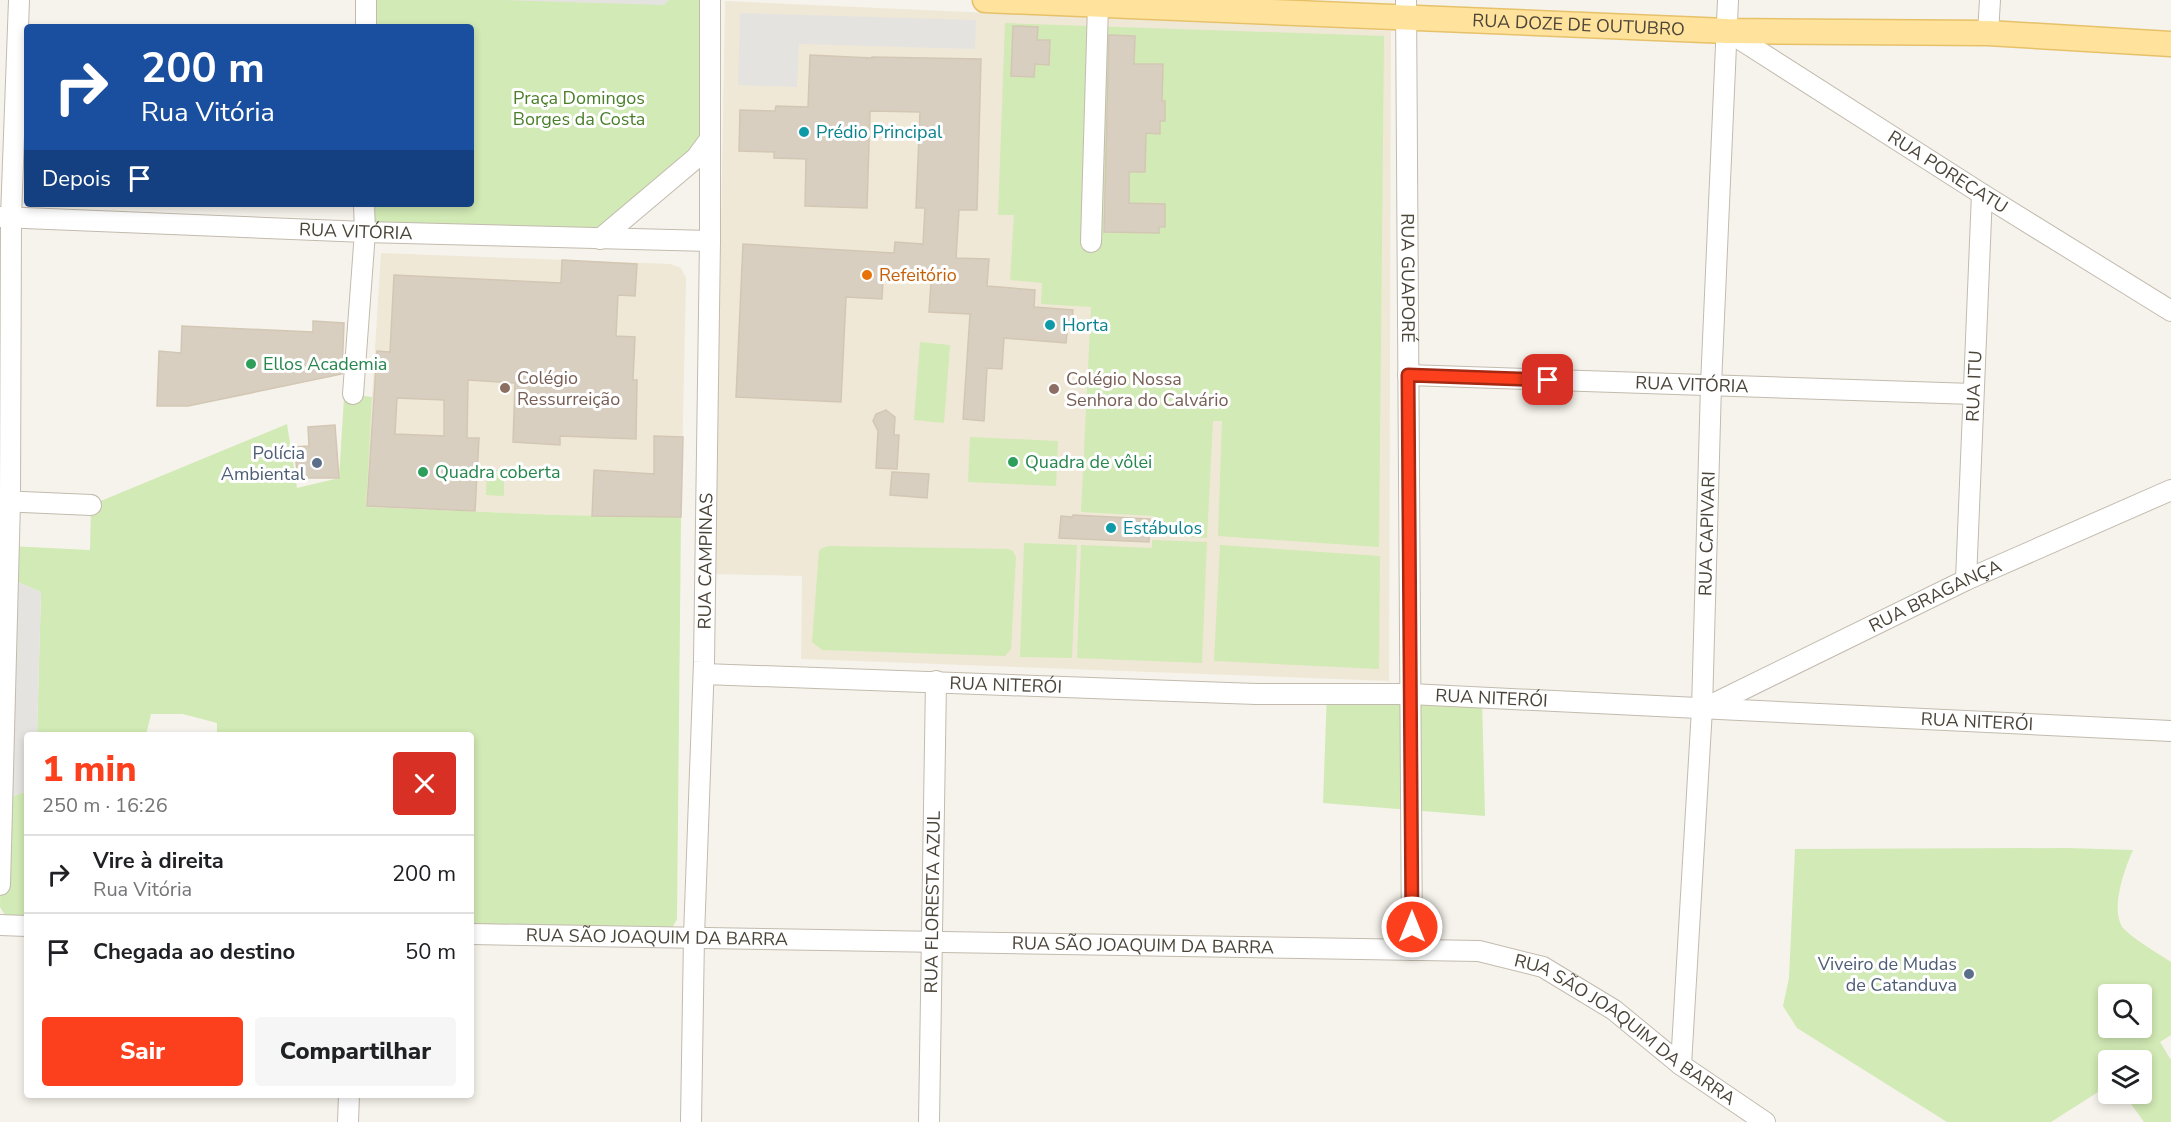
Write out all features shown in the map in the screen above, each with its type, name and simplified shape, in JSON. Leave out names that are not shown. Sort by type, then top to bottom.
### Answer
[{"type":"main road","name":"RUA DOZE DE OUTUBRO","points":[[985,0],[1406,9],[1727,31],[1988,33],[2171,44]]},
{"type":"street","points":[[0,885],[6,217],[19,0]]},
{"type":"street","points":[[366,0],[366,24]]},
{"type":"street","name":"RUA CAMPINAS","points":[[691,1122],[694,936],[704,674],[710,241],[710,0]]},
{"type":"street","name":"RUA CAPIVARI","points":[[1681,1065],[1702,709],[1711,385],[1728,0]]},
{"type":"street","points":[[1988,33],[1990,0]]},
{"type":"street","points":[[1091,242],[1109,3]]},
{"type":"street","name":"RUA GUAPORÉ","points":[[1406,9],[1412,950]]},
{"type":"street","name":"RUA PORECATU","points":[[1727,31],[1982,194],[2171,311]]},
{"type":"street","points":[[600,239],[679,174],[696,158],[710,139]]},
{"type":"street","name":"RUA ITU","points":[[1966,580],[1982,194]]},
{"type":"street","points":[[353,394],[365,232],[364,207]]},
{"type":"street","name":"RUA VITÓRIA","points":[[6,217],[365,232],[710,241]]},
{"type":"street","name":"RUA VITÓRIA","points":[[1408,375],[1973,394]]},
{"type":"street","name":"RUA BRAGANÇA","points":[[1702,709],[1966,580],[2171,490]]},
{"type":"street","points":[[5,501],[91,505]]},
{"type":"street","name":"RUA NITERÓI","points":[[704,674],[1256,694],[1410,694],[2171,731]]},
{"type":"street","name":"RUA FLORESTA AZUL","points":[[929,1122],[936,681]]},
{"type":"street","points":[[0,925],[24,926]]},
{"type":"street","name":"RUA SÃO JOAQUIM DA BARRA","points":[[474,934],[1479,951],[1543,967],[1614,1010],[1681,1065],[1765,1122]]},
{"type":"street","points":[[348,1122],[349,1098]]},
{"type":"shaded area","points":[[500,0],[669,0],[664,5]]},
{"type":"shaded area","name":"Colégio Nossa Senhora do Calvário","points":[[725,1],[1391,31],[1389,681],[801,659],[802,576],[715,574]]},
{"type":"shaded area","points":[[740,13],[976,20],[975,49],[799,44],[797,87],[738,85]]},
{"type":"shaded area","name":"Colégio Ressurreição","points":[[381,253],[671,264],[681,268],[686,278],[681,517],[559,515],[365,507]]},
{"type":"shaded area","points":[[8,578],[41,592],[37,732],[24,732],[24,792],[2,800]]},
{"type":"green space","name":"Praça Domingos Borges da Costa","points":[[372,0],[702,0],[703,141],[595,233],[375,223],[375,207],[474,207],[474,24],[372,24]]},
{"type":"green space","points":[[1005,23],[1384,36],[1379,547],[1218,536],[1222,421],[1213,421],[1207,538],[1153,535],[1154,516],[1081,512],[1091,307],[1041,304],[1042,283],[1010,280],[1014,215],[998,215]]},
{"type":"green space","points":[[920,342],[950,345],[944,423],[914,420]]},
{"type":"green space","points":[[348,394],[372,397],[366,507],[559,515],[681,517],[677,919],[670,932],[474,934],[474,732],[217,732],[217,723],[183,714],[151,714],[147,732],[37,732],[41,592],[8,578],[9,546],[90,550],[91,505],[287,424],[297,488],[339,478],[344,398]]},
{"type":"green space","name":"Quadra de vôlei","points":[[970,437],[1058,441],[1056,486],[968,482]]},
{"type":"green space","points":[[487,470],[504,470],[504,496],[486,495]]},
{"type":"green space","points":[[1152,540],[1207,542],[1202,663],[1077,658],[1081,545],[1152,548]]},
{"type":"green space","points":[[1024,543],[1077,545],[1072,658],[1020,657]]},
{"type":"green space","points":[[1220,545],[1380,556],[1379,669],[1214,661]]},
{"type":"green space","points":[[829,546],[1008,549],[1013,551],[1016,557],[1011,649],[1005,656],[822,650],[812,642],[819,551]]},
{"type":"green space","points":[[1327,691],[1482,698],[1485,816],[1323,803]]},
{"type":"green space","points":[[24,792],[24,925],[10,923],[0,907],[2,800]]},
{"type":"green space","points":[[2067,848],[2133,850],[2120,890],[2118,913],[2125,930],[2171,962],[2171,1035],[2160,1042],[2171,1060],[2171,1122],[2144,1122],[2131,1104],[2152,1104],[2152,1050],[2098,1050],[2098,1092],[2051,1122],[1947,1122],[1797,1028],[1783,1006],[1789,978],[1795,849]]},
{"type":"building","points":[[1013,26],[1038,27],[1037,40],[1050,40],[1049,65],[1035,64],[1034,77],[1011,76]]},
{"type":"building","points":[[1109,35],[1135,36],[1134,64],[1163,64],[1162,101],[1165,101],[1165,121],[1160,121],[1160,134],[1146,133],[1145,172],[1129,172],[1129,203],[1165,204],[1165,227],[1159,227],[1159,233],[1104,232]]},
{"type":"building","points":[[810,55],[981,59],[977,210],[959,210],[956,258],[989,259],[987,286],[1035,290],[1034,307],[1073,310],[1072,325],[1068,324],[1066,343],[1004,338],[1002,369],[987,368],[984,421],[963,419],[970,314],[929,312],[931,283],[883,279],[882,299],[846,297],[841,402],[736,397],[743,244],[894,253],[895,242],[923,244],[925,208],[916,208],[920,112],[870,111],[867,208],[805,206],[806,159],[774,158],[774,152],[739,151],[740,110],[775,111],[776,106],[808,107]]},
{"type":"building","name":"Colégio Ressurreição","points":[[562,260],[637,264],[635,296],[618,295],[616,336],[635,337],[633,380],[637,380],[636,439],[560,436],[560,445],[513,442],[515,383],[468,380],[467,438],[479,438],[475,511],[367,506],[377,351],[390,352],[394,275],[561,283]],"holes":[[[397,398],[444,400],[444,436],[395,434]]]},
{"type":"building","name":"Ellos Academia","points":[[313,321],[344,323],[342,374],[188,406],[157,406],[159,351],[181,353],[182,326],[313,332]]},
{"type":"building","points":[[886,410],[895,417],[894,435],[899,435],[897,469],[876,468],[878,431],[873,421],[876,414]]},
{"type":"building","name":"Polícia Ambiental","points":[[335,425],[339,478],[298,478],[294,447],[309,446],[308,427]]},
{"type":"building","points":[[654,436],[683,437],[681,517],[592,516],[594,470],[654,474]]},
{"type":"building","points":[[892,472],[929,474],[927,498],[890,495]]},
{"type":"building","name":"Estábulos","points":[[1073,515],[1150,519],[1149,542],[1059,538],[1061,516],[1073,517]]},
{"type":"place","name":"Prédio Principal","points":[[804,132]]},
{"type":"place","name":"Refeitório","points":[[867,275]]},
{"type":"place","name":"Horta","points":[[1050,325]]},
{"type":"place","name":"Ellos Academia","points":[[251,364]]},
{"type":"place","name":"Colégio Ressurreição","points":[[505,388]]},
{"type":"place","name":"Colégio Nossa Senhora do Calvário","points":[[1054,389]]},
{"type":"place","name":"Quadra de vôlei","points":[[1013,462]]},
{"type":"place","name":"Polícia Ambiental","points":[[317,463]]},
{"type":"place","name":"Quadra coberta","points":[[423,472]]},
{"type":"place","name":"Estábulos","points":[[1111,528]]},
{"type":"place","name":"Viveiro de Mudas de Catanduva","points":[[1969,974]]},
{"type":"route","points":[[1412,927],[1408,375],[1548,380]]}]
